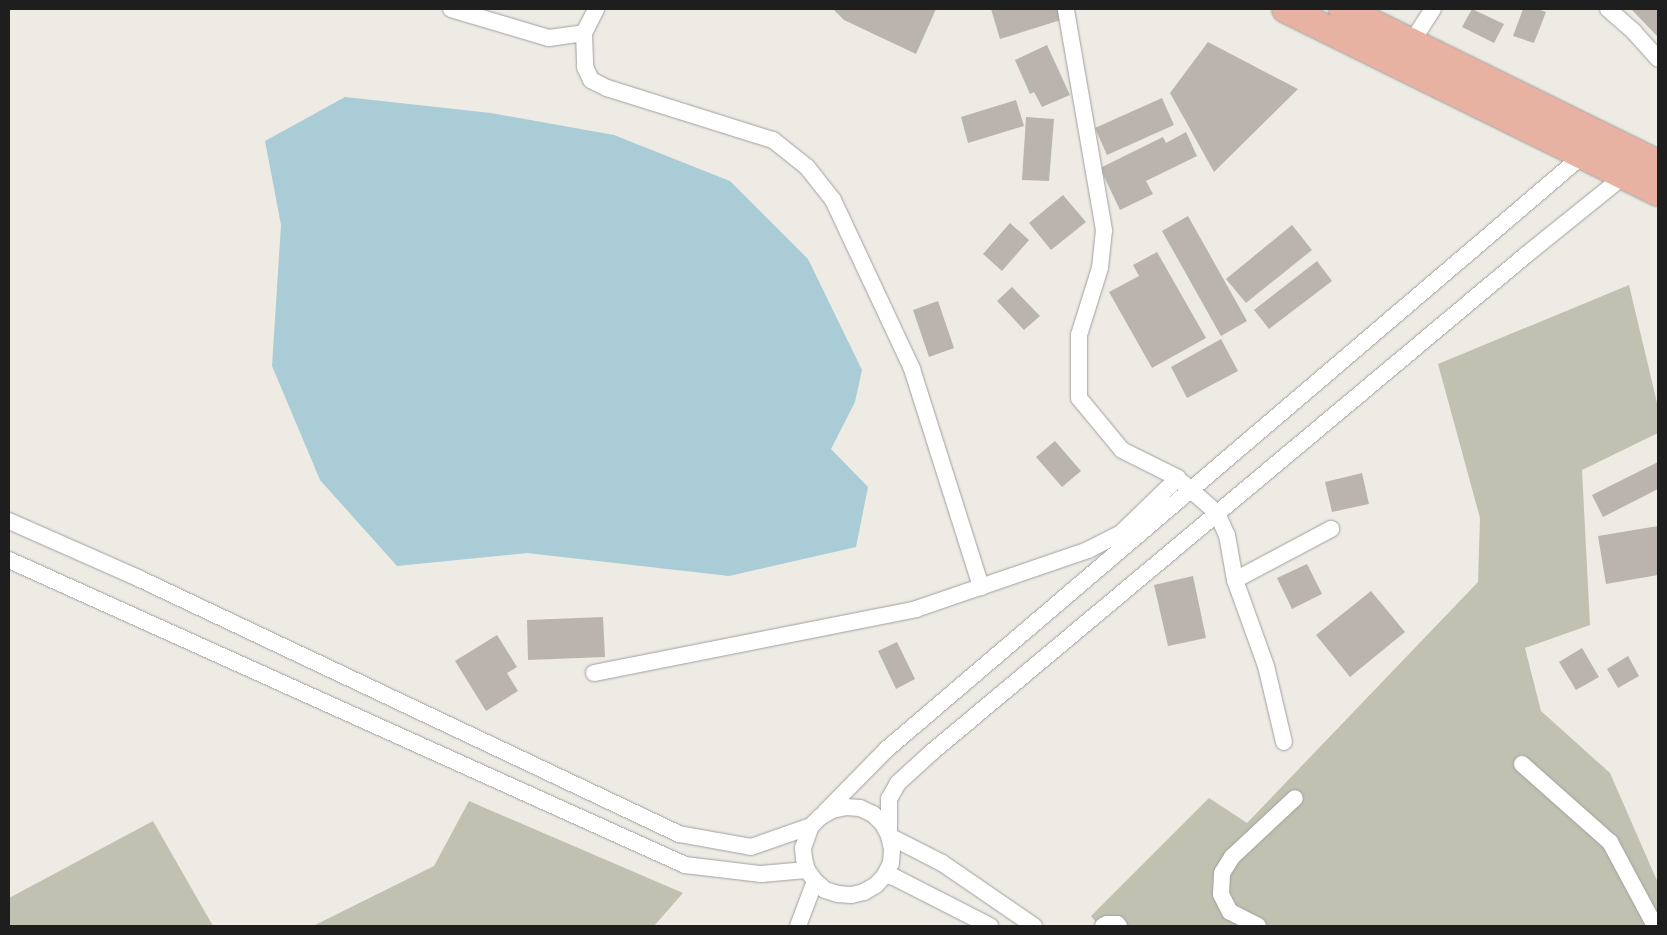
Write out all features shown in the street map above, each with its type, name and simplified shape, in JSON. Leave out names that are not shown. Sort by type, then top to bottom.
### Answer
[{"type":"highway","points":[[1286,9],[1658,192]]},
{"type":"highway","points":[[1342,9],[1658,164]]},
{"type":"street","points":[[451,9],[549,38],[584,33]]},
{"type":"street","points":[[596,9],[584,33],[585,67],[591,80],[607,88],[773,140],[806,167],[833,200],[912,369],[981,587]]},
{"type":"street","points":[[1066,9],[1104,230],[1100,268],[1079,335],[1079,398],[1122,450],[1178,478],[1189,491],[1217,514],[1227,535],[1235,580],[1266,666],[1284,742]]},
{"type":"street","points":[[1411,43],[1433,9]]},
{"type":"street","points":[[1608,9],[1634,32],[1658,59]]},
{"type":"street","points":[[1582,156],[886,749],[815,822],[803,848],[811,876],[825,890],[851,895],[864,892],[885,875],[890,863],[892,850],[889,836],[889,799],[898,783],[1217,514],[1624,176]]},
{"type":"street","points":[[594,673],[916,609],[1088,550],[1121,532],[1178,478]]},
{"type":"street","points":[[9,522],[138,578],[679,834],[751,847],[815,822],[832,810],[846,807],[860,808],[873,814],[883,824],[889,836],[942,863],[1034,926]]},
{"type":"street","points":[[1235,580],[1331,529]]},
{"type":"street","points":[[9,560],[684,865],[761,874],[811,876]]},
{"type":"street","points":[[1522,764],[1610,842],[1655,926]]},
{"type":"street","points":[[1258,926],[1230,912],[1221,894],[1222,873],[1232,857],[1295,798]]},
{"type":"street","points":[[885,875],[894,877],[990,926]]},
{"type":"street","points":[[798,926],[811,876]]},
{"type":"street","points":[[1103,926],[1107,924],[1117,924],[1119,926]]},
{"type":"shaded area","points":[[1629,285],[1658,407],[1658,433],[1582,470],[1590,625],[1525,648],[1541,711],[1610,773],[1658,883],[1658,926],[1099,926],[1091,916],[1209,798],[1247,823],[1478,582],[1480,518],[1438,364]]},
{"type":"shaded area","points":[[469,801],[683,893],[654,926],[313,926],[434,866]]},
{"type":"shaded area","points":[[153,821],[213,926],[9,926],[9,898]]},
{"type":"water","points":[[345,97],[491,113],[614,135],[730,181],[808,259],[862,370],[855,402],[831,449],[868,487],[856,547],[729,576],[527,553],[397,566],[320,480],[272,366],[281,225],[265,141]]},
{"type":"building","points":[[833,9],[936,9],[916,54],[844,20]]},
{"type":"building","points":[[991,9],[1061,9],[1064,19],[1000,39]]},
{"type":"building","points":[[1472,9],[1504,24],[1494,43],[1462,27]]},
{"type":"building","points":[[1523,9],[1538,9],[1546,12],[1534,43],[1513,36]]},
{"type":"building","points":[[1658,9],[1658,37],[1632,10]]},
{"type":"building","points":[[1208,42],[1298,89],[1214,172],[1170,93]]},
{"type":"building","points":[[1047,45],[1070,95],[1042,107],[1034,92],[1030,94],[1015,60]]},
{"type":"building","points":[[1162,98],[1174,125],[1107,155],[1095,128]]},
{"type":"building","points":[[1016,100],[1024,126],[968,143],[961,117]]},
{"type":"building","points":[[1026,117],[1054,119],[1049,181],[1022,180]]},
{"type":"building","points":[[1186,132],[1197,156],[1146,181],[1153,194],[1120,210],[1100,168],[1163,137],[1166,143]]},
{"type":"building","points":[[1063,195],[1086,222],[1051,250],[1029,223]]},
{"type":"building","points":[[1188,216],[1247,321],[1221,336],[1162,231]]},
{"type":"building","points":[[1010,223],[1029,240],[1002,271],[983,254]]},
{"type":"building","points":[[1292,225],[1312,250],[1246,303],[1226,279]]},
{"type":"building","points":[[1157,252],[1206,338],[1152,368],[1109,292],[1139,276],[1133,265]]},
{"type":"building","points":[[1317,261],[1332,281],[1269,329],[1254,310]]},
{"type":"building","points":[[1012,287],[1040,316],[1024,330],[997,301]]},
{"type":"building","points":[[938,301],[954,348],[929,357],[913,310]]},
{"type":"building","points":[[1221,339],[1238,371],[1187,398],[1171,367]]},
{"type":"building","points":[[1055,441],[1081,471],[1062,487],[1036,457]]},
{"type":"building","points":[[1658,462],[1658,489],[1603,517],[1592,495]]},
{"type":"building","points":[[1362,473],[1369,504],[1332,512],[1325,482]]},
{"type":"building","points":[[1658,526],[1658,575],[1606,584],[1598,536]]},
{"type":"building","points":[[1307,564],[1322,594],[1292,609],[1277,578]]},
{"type":"building","points":[[1193,576],[1206,638],[1168,646],[1154,585]]},
{"type":"building","points":[[1371,591],[1405,632],[1350,677],[1316,635]]},
{"type":"building","points":[[603,617],[605,657],[528,660],[527,620]]},
{"type":"building","points":[[497,635],[517,667],[507,673],[518,691],[486,711],[455,661]]},
{"type":"building","points":[[897,642],[915,679],[896,689],[878,651]]},
{"type":"building","points":[[1582,648],[1599,677],[1576,690],[1559,662]]},
{"type":"building","points":[[1628,656],[1639,676],[1618,688],[1607,669]]}]
